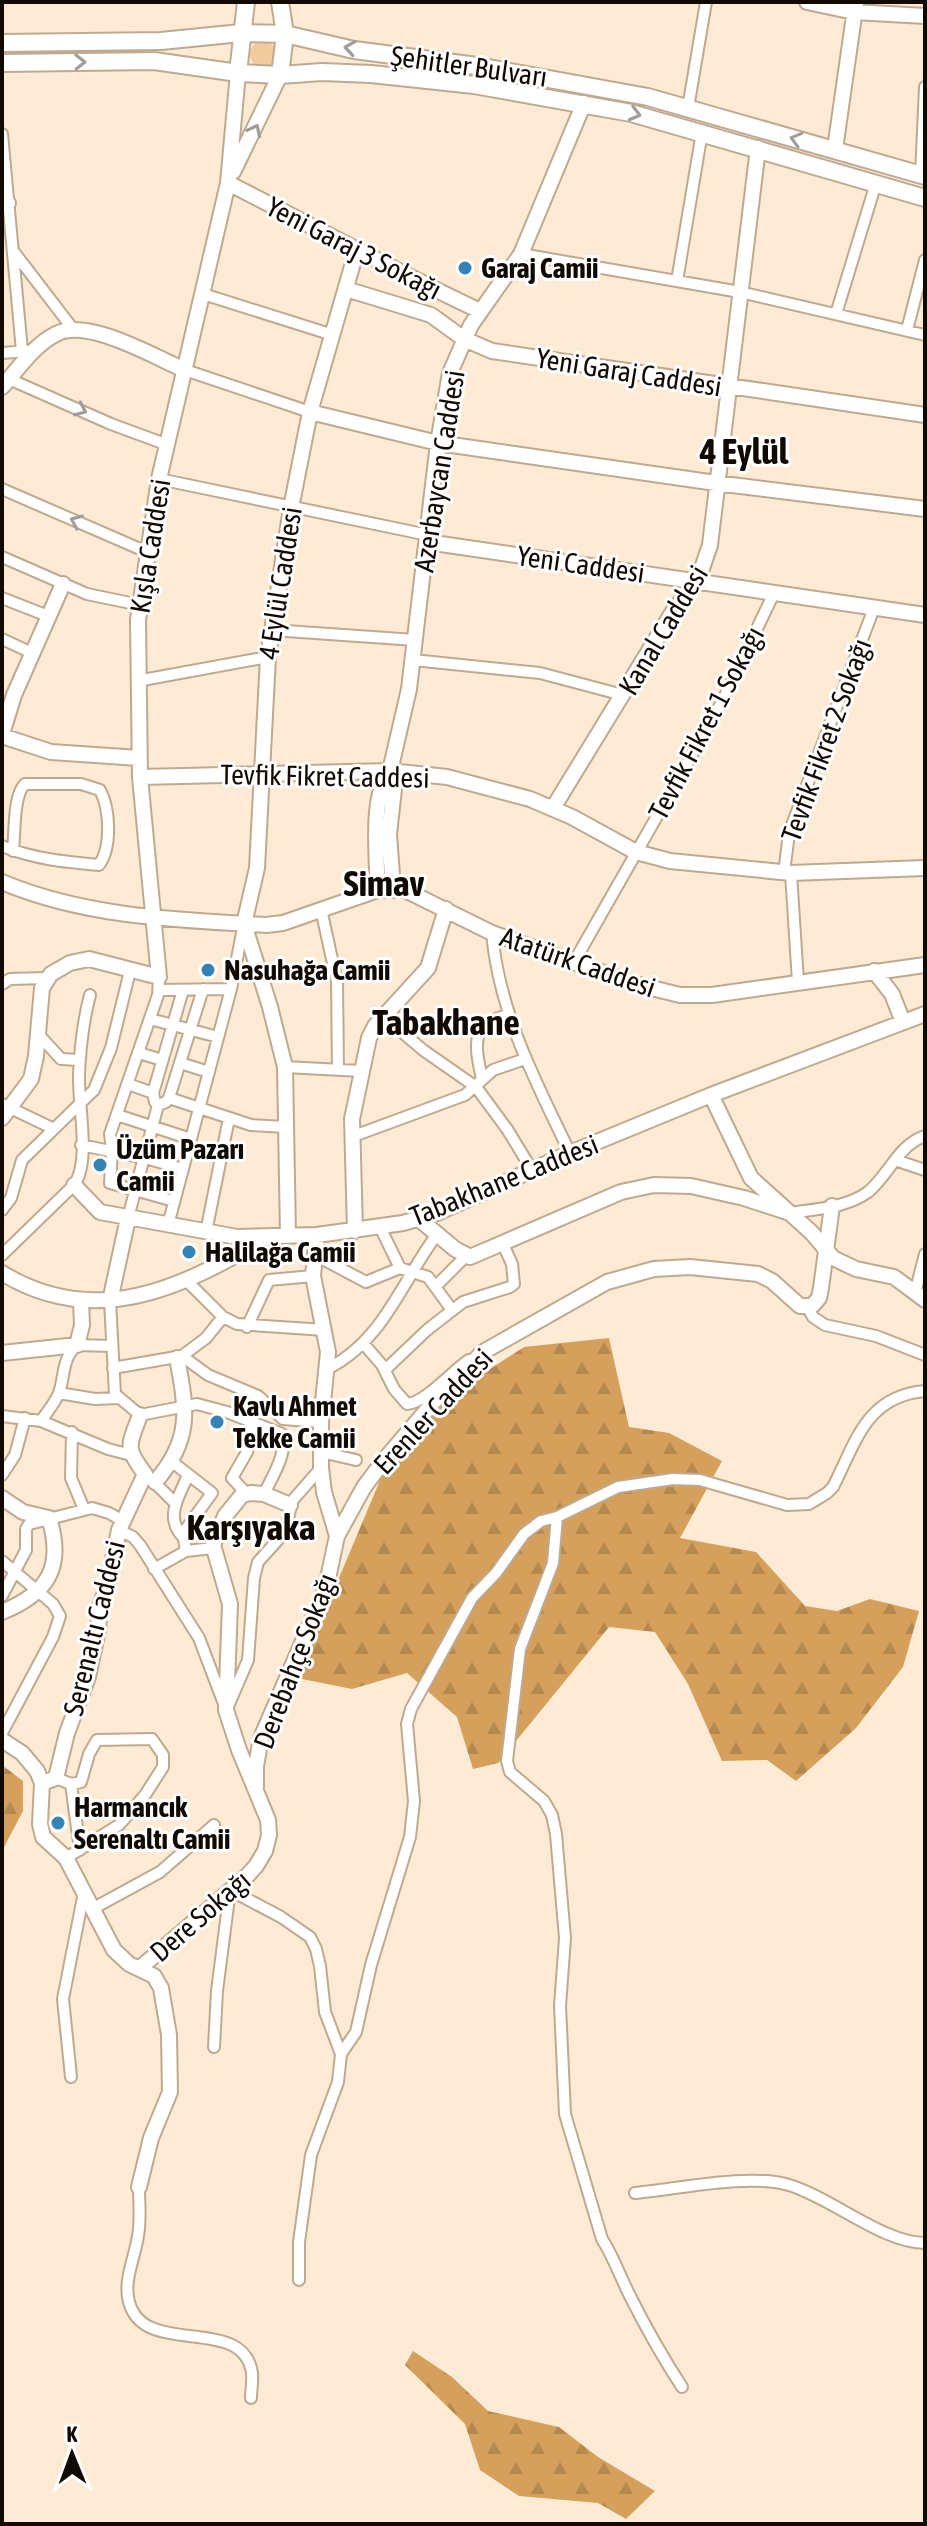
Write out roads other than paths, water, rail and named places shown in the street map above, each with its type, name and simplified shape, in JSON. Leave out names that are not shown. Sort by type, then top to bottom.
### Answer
[{"type":"main road","points":[[238,73],[246,2]]},
{"type":"main road","points":[[280,2],[285,34],[280,75]]},
{"type":"main road","name":"Şehitler Bulvarı","points":[[2,43],[161,41],[241,33],[285,34],[354,50],[574,82],[688,108],[923,175]]},
{"type":"main road","name":"Şehitler Bulvarı","points":[[2,63],[154,61],[238,73],[280,75],[322,72],[409,76],[584,103],[702,132],[925,198]]},
{"type":"street","points":[[688,108],[697,70],[706,2]]},
{"type":"street","points":[[807,2],[925,16]]},
{"type":"street","points":[[835,149],[855,7]]},
{"type":"street","name":"Kışla Caddesi","points":[[159,983],[139,758],[137,681],[140,605],[159,479],[228,183],[238,73]]},
{"type":"street","name":"Kışla Caddesi","points":[[228,183],[280,75]]},
{"type":"street","points":[[923,175],[925,87]]},
{"type":"street","name":"Azerbaycan Caddesi","points":[[378,890],[377,828],[381,789],[390,771],[405,713],[448,383],[464,339],[521,254],[584,103]]},
{"type":"street","points":[[677,281],[702,132]]},
{"type":"street","points":[[2,134],[5,204],[29,351]]},
{"type":"street","name":"Kanal Caddesi","points":[[553,808],[680,601],[698,580],[710,545],[758,148]]},
{"type":"street","name":"Yeni Garaj 3 Sokağı","points":[[228,183],[390,268],[480,311]]},
{"type":"street","points":[[836,314],[876,183]]},
{"type":"street","name":"4 Eylül Caddesi","points":[[244,924],[257,868],[268,657],[291,508],[310,412],[357,249]]},
{"type":"street","points":[[12,250],[73,329]]},
{"type":"street","points":[[521,254],[740,292],[925,335]]},
{"type":"street","points":[[907,330],[925,260]]},
{"type":"street","name":"Yeni Garaj Caddesi","points":[[346,289],[431,315],[464,339],[492,351],[925,415]]},
{"type":"street","points":[[203,294],[333,335]]},
{"type":"street","points":[[168,445],[6,383],[29,351],[55,334],[73,329],[96,332],[185,370],[310,412],[438,443],[925,509]]},
{"type":"street","points":[[2,353],[29,351]]},
{"type":"street","points":[[159,479],[428,538]]},
{"type":"street","points":[[2,489],[147,552]]},
{"type":"street","name":"Yeni Caddesi","points":[[428,538],[925,615]]},
{"type":"street","points":[[2,557],[102,599],[140,605]]},
{"type":"street","points":[[63,584],[32,653],[8,692],[2,735],[51,752],[139,758]]},
{"type":"street","name":"Tevfik Fikret 1 Sokağı","points":[[574,962],[722,702],[774,593]]},
{"type":"street","points":[[2,598],[48,616]]},
{"type":"street","name":"Tevfik Fikret 2 Sokağı","points":[[798,982],[787,873],[789,833],[874,608]]},
{"type":"street","points":[[272,630],[415,640]]},
{"type":"street","points":[[2,639],[32,653]]},
{"type":"street","points":[[137,681],[268,657]]},
{"type":"street","points":[[413,660],[540,673],[623,695]]},
{"type":"street","name":"Azerbaycan Caddesi","points":[[390,771],[394,789],[389,834],[393,889]]},
{"type":"street","name":"Tevfik Fikret Caddesi","points":[[140,777],[390,771],[437,776],[472,783],[553,808],[636,852],[670,861],[787,873],[925,868]]},
{"type":"street","points":[[25,784],[94,786],[103,795],[106,851],[99,865],[38,858],[8,849],[20,788],[25,784]]},
{"type":"street","name":"Atatürk Caddesi","points":[[2,882],[61,903],[151,916],[274,925],[378,890],[393,889],[416,894],[492,933],[653,990],[680,995],[712,995],[925,965]]},
{"type":"street","points":[[321,909],[337,982],[338,1070]]},
{"type":"street","points":[[355,1231],[351,1137],[353,1106],[369,1038],[383,1016],[428,968],[446,909]]},
{"type":"street","points":[[168,1225],[231,989],[244,924]]},
{"type":"street","points":[[244,924],[285,1067],[288,1236]]},
{"type":"street","points":[[492,933],[496,968],[509,1015],[525,1059],[570,1153]]},
{"type":"street","points":[[2,984],[10,979],[46,978],[70,963],[89,959],[183,990],[231,989]]},
{"type":"street","points":[[2,1210],[11,1198],[22,1160],[94,1090],[105,1064],[130,971]]},
{"type":"street","points":[[874,971],[892,994],[903,1022]]},
{"type":"street","points":[[46,978],[42,988],[31,1079],[23,1092],[4,1109],[54,1129]]},
{"type":"street","points":[[159,983],[150,1019],[109,1138],[112,1150],[110,1183],[174,1201]]},
{"type":"street","points":[[158,1105],[169,1098],[203,989]]},
{"type":"street","points":[[158,1105],[153,1093],[183,990]]},
{"type":"street","points":[[2,1255],[74,1185],[82,1170],[79,1060],[90,995]]},
{"type":"street","name":"Tabakhane Caddesi","points":[[74,1185],[96,1210],[237,1237],[317,1235],[380,1227],[419,1219],[711,1095],[925,1014]]},
{"type":"street","points":[[509,1015],[489,1020],[480,1031],[477,1051],[479,1083],[532,1170]]},
{"type":"street","points":[[383,1016],[423,1050],[479,1083]]},
{"type":"street","points":[[150,1019],[218,1037]]},
{"type":"street","points":[[38,1034],[61,1059],[79,1060]]},
{"type":"street","points":[[139,1053],[162,1060]]},
{"type":"street","points":[[351,1137],[465,1095],[499,1067],[525,1059]]},
{"type":"street","points":[[180,1063],[209,1072]]},
{"type":"street","points":[[285,1067],[361,1071]]},
{"type":"street","points":[[128,1084],[153,1093]]},
{"type":"street","points":[[711,1095],[751,1178],[812,1233],[833,1258],[856,1269],[894,1277],[920,1297]]},
{"type":"street","points":[[169,1098],[251,1125],[286,1127]]},
{"type":"street","points":[[158,1105],[110,1301],[113,1390],[118,1398],[140,1415],[204,1405],[282,1434]]},
{"type":"street","points":[[117,1115],[191,1139]]},
{"type":"street","points":[[206,1232],[229,1118]]},
{"type":"street","points":[[419,1219],[466,1256],[475,1256],[621,1192],[654,1185],[691,1186],[790,1213],[856,1199],[870,1190],[910,1143],[925,1136]]},
{"type":"street","points":[[81,1145],[144,1157],[183,1169]]},
{"type":"street","points":[[895,1160],[925,1170]]},
{"type":"street","points":[[832,1206],[819,1298],[808,1308],[813,1317],[825,1325],[876,1336],[925,1355]]},
{"type":"street","points":[[380,1227],[400,1268],[428,1277],[452,1310]]},
{"type":"street","points":[[327,1369],[345,1360],[391,1310],[420,1256],[438,1233]]},
{"type":"street","points":[[317,1235],[313,1276],[325,1330],[327,1369],[321,1422],[321,1468],[324,1492],[337,1536]]},
{"type":"street","points":[[2,1273],[42,1291],[81,1300],[110,1301],[156,1292],[187,1281],[267,1237]]},
{"type":"street","points":[[385,1370],[463,1302],[514,1284],[512,1264],[502,1242]]},
{"type":"street","points":[[920,1297],[925,1254]]},
{"type":"street","points":[[315,1255],[366,1282],[400,1268]]},
{"type":"street","points":[[436,1286],[466,1256]]},
{"type":"street","name":"Erenler Caddesi","points":[[337,1536],[364,1487],[385,1459],[437,1398],[483,1352],[607,1282],[654,1269],[690,1267],[758,1274],[772,1281],[800,1306],[808,1308]]},
{"type":"street","points":[[247,1327],[269,1280],[313,1276]]},
{"type":"street","points":[[187,1281],[223,1317],[247,1327],[325,1330]]},
{"type":"street","points":[[41,1421],[59,1393],[67,1355],[77,1345],[82,1325],[81,1300]]},
{"type":"street","points":[[113,1368],[179,1357],[206,1338],[223,1317]]},
{"type":"street","points":[[363,1343],[385,1370],[403,1401],[412,1404],[453,1370],[483,1352]]},
{"type":"street","points":[[2,1353],[77,1345],[112,1346]]},
{"type":"street","points":[[179,1357],[208,1375],[258,1396],[279,1417],[289,1421],[321,1422]]},
{"type":"street","name":"Serenaltı Caddesi","points":[[139,2187],[151,2138],[168,2103],[171,2080],[169,2035],[161,1988],[154,1976],[129,1964],[114,1950],[66,1858],[47,1842],[41,1832],[49,1780],[80,1703],[89,1671],[100,1606],[121,1525],[150,1478],[171,1461],[183,1435],[185,1406],[179,1357]]},
{"type":"street","points":[[341,2054],[356,2032],[368,1975],[410,1837],[414,1801],[407,1724],[411,1709],[472,1598],[496,1573],[532,1526],[618,1487],[673,1479],[714,1483],[787,1505],[809,1504],[833,1487],[859,1433],[880,1406],[900,1395],[925,1391]]},
{"type":"street","points":[[59,1393],[95,1399],[118,1398]]},
{"type":"street","points":[[140,1415],[130,1444],[131,1455],[175,1503]]},
{"type":"street","points":[[2,1416],[41,1421],[108,1449],[131,1455]]},
{"type":"street","points":[[264,1494],[284,1440],[279,1417]]},
{"type":"street","points":[[2,1475],[15,1455],[25,1418]]},
{"type":"street","points":[[252,1421],[247,1452],[232,1478],[246,1493],[264,1494],[290,1505]]},
{"type":"street","points":[[72,1432],[71,1478],[84,1509]]},
{"type":"street","points":[[321,1452],[356,1460]]},
{"type":"street","points":[[171,1461],[230,1508]]},
{"type":"street","points":[[226,1710],[248,1660],[256,1568],[285,1532],[290,1505],[321,1468]]},
{"type":"street","points":[[186,1551],[183,1537],[174,1525],[175,1503],[188,1475]]},
{"type":"street","points":[[183,1537],[212,1493]]},
{"type":"street","points":[[226,1710],[230,1604],[213,1548],[230,1508],[246,1493]]},
{"type":"street","points":[[2,1498],[23,1512],[49,1518]]},
{"type":"street","points":[[2,1596],[26,1550],[27,1527],[84,1509],[100,1509],[137,1541],[199,1638],[226,1710]]},
{"type":"street","points":[[557,1517],[553,1563],[520,1649],[507,1761],[510,1772],[544,1801],[552,1815],[556,1834],[565,1938],[560,2006],[562,2092],[571,2137],[602,2239],[630,2297],[682,2387]]},
{"type":"street","points":[[2,1612],[17,1606],[53,1571],[56,1558],[49,1518]]},
{"type":"street","name":"Derebahçe Sokağı","points":[[256,1787],[261,1738],[326,1588],[337,1536]]},
{"type":"street","points":[[154,1569],[186,1551],[213,1548]]},
{"type":"street","points":[[2,1561],[37,1589],[59,1612],[53,1637],[2,1733]]},
{"type":"street","name":"Dere Sokağı","points":[[140,1968],[256,1866],[265,1851],[269,1835],[268,1820],[226,1710]]},
{"type":"street","points":[[2,1740],[16,1748],[49,1780],[71,1784],[83,1779],[89,1754],[97,1740],[152,1739],[163,1755],[161,1772],[129,1815],[111,1831],[66,1858]]},
{"type":"street","points":[[71,1784],[80,1850]]},
{"type":"street","points":[[92,1909],[160,1872],[214,1825]]},
{"type":"street","points":[[214,2047],[217,1991],[230,1890],[281,1917],[310,1937],[320,1966],[325,2012],[341,2054],[338,2082],[311,2155],[299,2242],[299,2280]]},
{"type":"street","points":[[71,2077],[63,1999],[84,1892]]},
{"type":"street","points":[[635,2193],[734,2182],[781,2183],[811,2194],[889,2234],[906,2241],[925,2243]]},
{"type":"street","points":[[139,2187],[139,2235],[128,2287],[129,2304],[145,2324],[171,2334],[215,2338],[230,2343],[251,2368],[251,2398]]},
{"type":"place","name":"Garaj Camii","points":[[465,268]]},
{"type":"place","name":"Nasuhağa Camii","points":[[208,970]]},
{"type":"place","name":"Üzüm Pazarı Camii","points":[[100,1165]]},
{"type":"place","name":"Halilağa Camii","points":[[189,1252]]},
{"type":"place","name":"Kavlı Ahmet Tekke Camii","points":[[217,1422]]},
{"type":"place","name":"Harmancık Serenaltı Camii","points":[[58,1823]]},
{"type":"district","name":"4 Eylül","points":[[744,451]]},
{"type":"district","name":"Simav","points":[[384,883]]},
{"type":"district","name":"Tabakhane","points":[[446,1022]]},
{"type":"district","name":"Karşıyaka","points":[[251,1527]]}]
